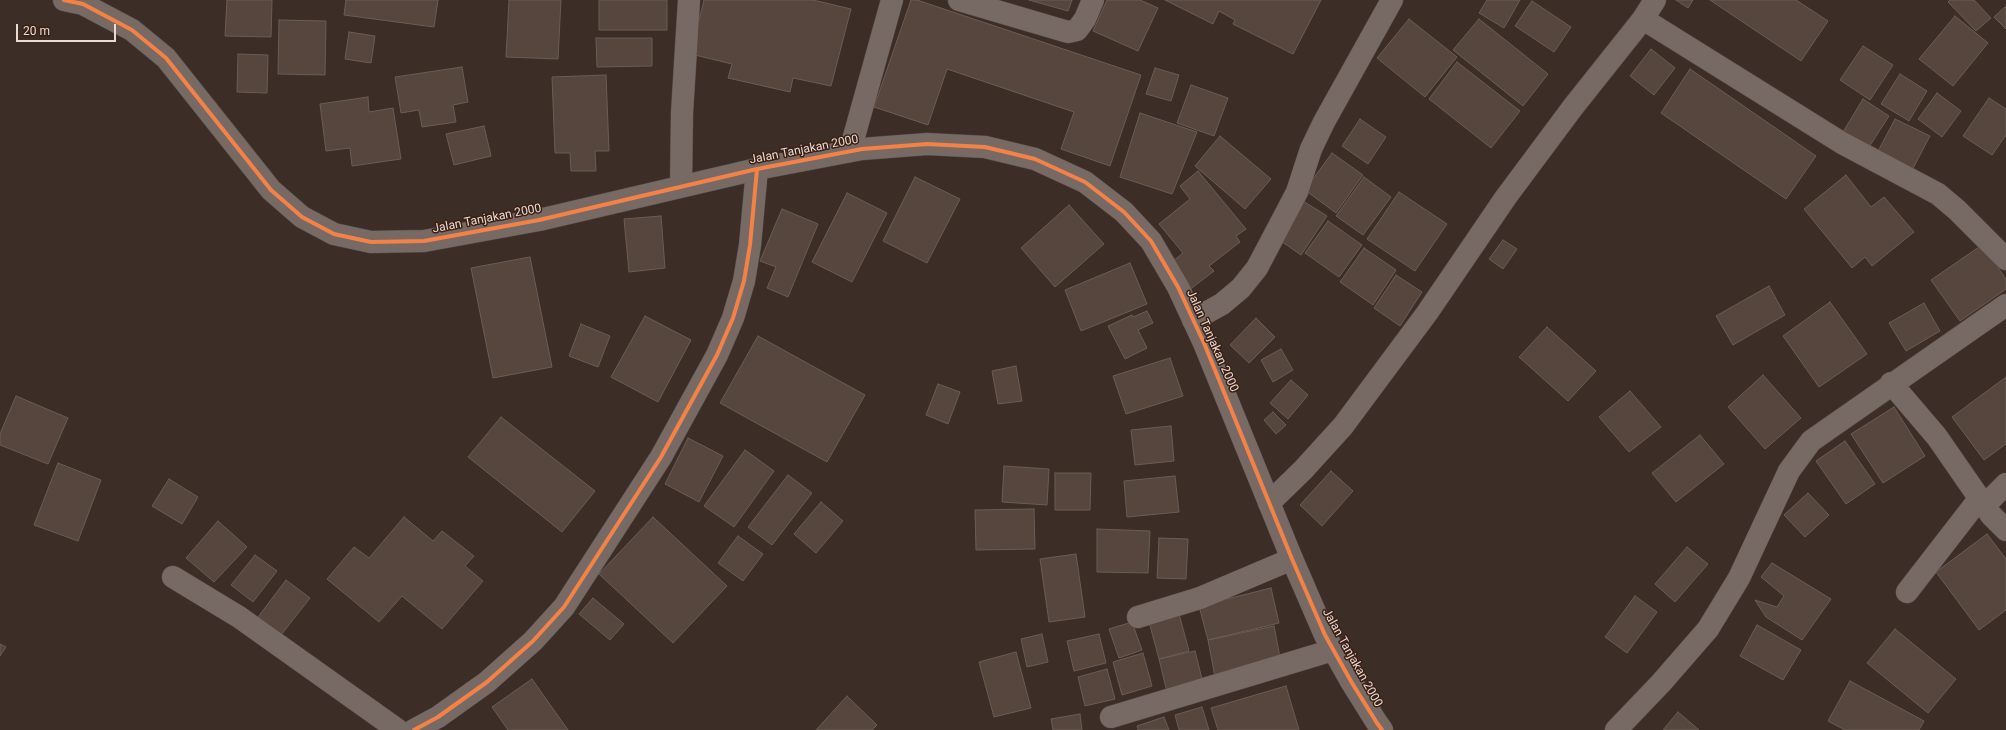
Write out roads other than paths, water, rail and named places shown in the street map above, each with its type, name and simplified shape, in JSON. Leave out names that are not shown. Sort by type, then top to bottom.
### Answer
[{"type":"street","name":"Jalan Tanjakan 2000","points":[[64,0],[83,4],[132,30],[160,54],[217,121],[271,190],[302,217],[334,234],[370,242],[424,241],[539,220],[757,169],[850,151],[927,144],[984,147],[1035,159],[1085,182],[1124,212],[1151,241],[1178,287],[1230,405],[1292,559],[1333,650],[1375,728]]},
{"type":"street","points":[[681,186],[682,113],[689,0]]},
{"type":"street","points":[[850,151],[892,0]]},
{"type":"street","points":[[959,0],[1068,32],[1077,30],[1085,19],[1093,0]]},
{"type":"street","points":[[1193,320],[1222,304],[1241,288],[1257,268],[1297,192],[1311,149],[1324,122],[1392,0]]},
{"type":"street","points":[[1269,503],[1303,470],[1343,426],[1427,314],[1510,191],[1573,107],[1643,19],[1655,0]]},
{"type":"street","points":[[1643,19],[1842,143],[1938,194],[1957,210],[2006,259]]},
{"type":"street","points":[[414,730],[438,717],[487,682],[533,641],[564,607],[661,457],[717,355],[733,318],[744,281],[750,245],[757,169]]},
{"type":"street","points":[[1616,730],[1661,683],[1708,629],[1739,578],[1789,470],[1811,441],[2006,305]]},
{"type":"street","points":[[1891,384],[1937,438],[1982,502],[2006,530]]},
{"type":"street","points":[[1908,592],[1982,502],[2006,484]]},
{"type":"street","points":[[1138,617],[1200,598],[1292,559]]},
{"type":"street","points":[[173,577],[239,617],[398,730]]},
{"type":"street","points":[[1111,717],[1333,650]]}]
